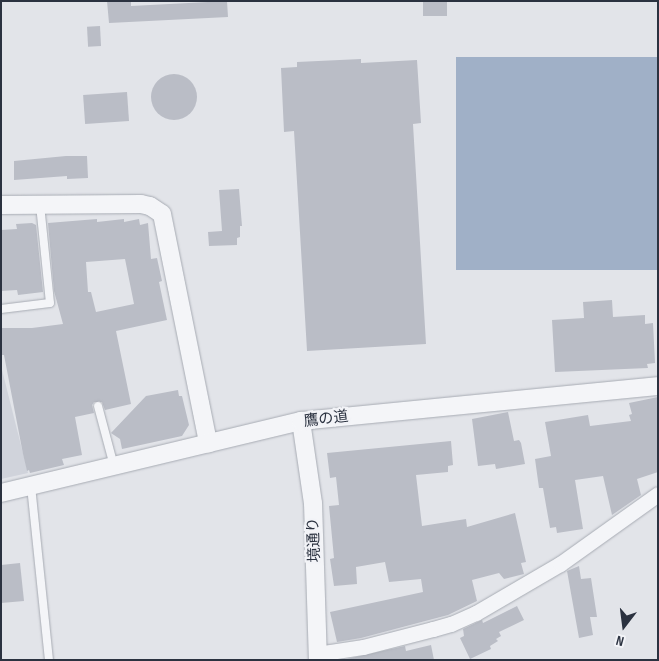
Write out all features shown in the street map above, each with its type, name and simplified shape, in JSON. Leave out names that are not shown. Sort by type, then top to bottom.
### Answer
[{"type":"street","points":[[1,205],[141,204],[150,206],[162,214],[208,444]]},
{"type":"street","name":"鷹の道","points":[[1,493],[301,421],[658,386]]},
{"type":"street","name":"境通り","points":[[301,421],[313,503],[318,657]]},
{"type":"street","points":[[318,657],[424,632],[451,624],[476,613],[560,564],[658,494]]},
{"type":"lane","points":[[1,309],[50,303],[40,204]]},
{"type":"lane","points":[[98,406],[114,466]]},
{"type":"lane","points":[[31,486],[49,660]]},
{"type":"shaded area","points":[[1,366],[28,473],[1,479]]},
{"type":"water","points":[[456,57],[658,57],[658,270],[456,270]]},
{"type":"building","points":[[107,1],[131,1],[131,6],[227,1],[228,17],[109,23]]},
{"type":"building","points":[[423,1],[447,1],[447,16],[423,16]]},
{"type":"building","points":[[100,26],[101,46],[88,47],[87,27]]},
{"type":"building","points":[[361,59],[361,63],[417,60],[421,123],[413,124],[426,344],[307,351],[294,131],[284,132],[281,68],[297,67],[297,62]]},
{"type":"building","points":[[174,74],[187,78],[193,84],[197,97],[193,110],[187,116],[174,120],[161,116],[155,110],[151,97],[155,84],[161,78]]},
{"type":"building","points":[[127,92],[129,121],[85,124],[83,95]]},
{"type":"building","points":[[87,156],[88,178],[67,179],[67,176],[14,180],[14,161]]},
{"type":"building","points":[[239,189],[242,226],[240,226],[240,237],[237,238],[237,245],[209,246],[208,232],[222,231],[219,190]]},
{"type":"building","points":[[97,219],[97,222],[124,219],[124,222],[139,219],[140,225],[148,223],[151,259],[157,258],[162,281],[159,282],[167,320],[116,331],[131,404],[105,410],[102,402],[94,402],[92,405],[94,413],[75,417],[82,455],[62,459],[64,465],[30,473],[29,470],[27,471],[23,454],[4,355],[1,355],[1,328],[32,328],[63,324],[54,291],[48,223]],"holes":[[[125,259],[134,304],[96,312],[91,292],[88,292],[86,262]]]},
{"type":"building","points":[[32,223],[36,225],[43,292],[18,295],[17,290],[1,291],[1,230],[17,229],[16,224]]},
{"type":"building","points":[[612,300],[613,317],[645,315],[645,324],[653,323],[655,363],[647,364],[648,368],[555,372],[552,320],[584,318],[583,302]]},
{"type":"building","points":[[178,390],[179,396],[182,396],[189,425],[182,436],[122,449],[120,439],[111,433],[146,396]]},
{"type":"building","points":[[658,397],[658,472],[637,479],[641,495],[612,515],[603,476],[575,480],[583,529],[557,533],[556,527],[550,528],[543,488],[539,488],[535,459],[551,456],[545,422],[588,415],[590,426],[631,421],[629,415],[632,414],[629,403]]},
{"type":"building","points":[[508,412],[514,441],[519,440],[521,443],[525,464],[496,469],[495,464],[478,466],[472,419]]},
{"type":"building","points":[[451,441],[453,465],[448,466],[448,472],[416,475],[422,526],[466,519],[467,527],[515,513],[526,562],[521,563],[524,574],[504,579],[499,573],[472,580],[477,601],[448,615],[361,638],[337,642],[330,612],[423,592],[421,579],[389,582],[385,562],[356,567],[357,584],[334,586],[330,559],[334,558],[329,506],[339,505],[336,477],[330,478],[327,453]]},
{"type":"building","points":[[20,563],[24,601],[1,603],[1,565]]},
{"type":"building","points":[[579,566],[581,579],[591,578],[597,617],[590,617],[593,635],[579,638],[567,571]]},
{"type":"building","points":[[517,606],[524,620],[499,632],[501,636],[496,639],[498,641],[490,646],[491,649],[470,659],[460,638],[464,636],[463,629],[482,620],[483,623]]},
{"type":"building","points":[[431,645],[434,660],[342,660],[405,646],[406,651]]}]
